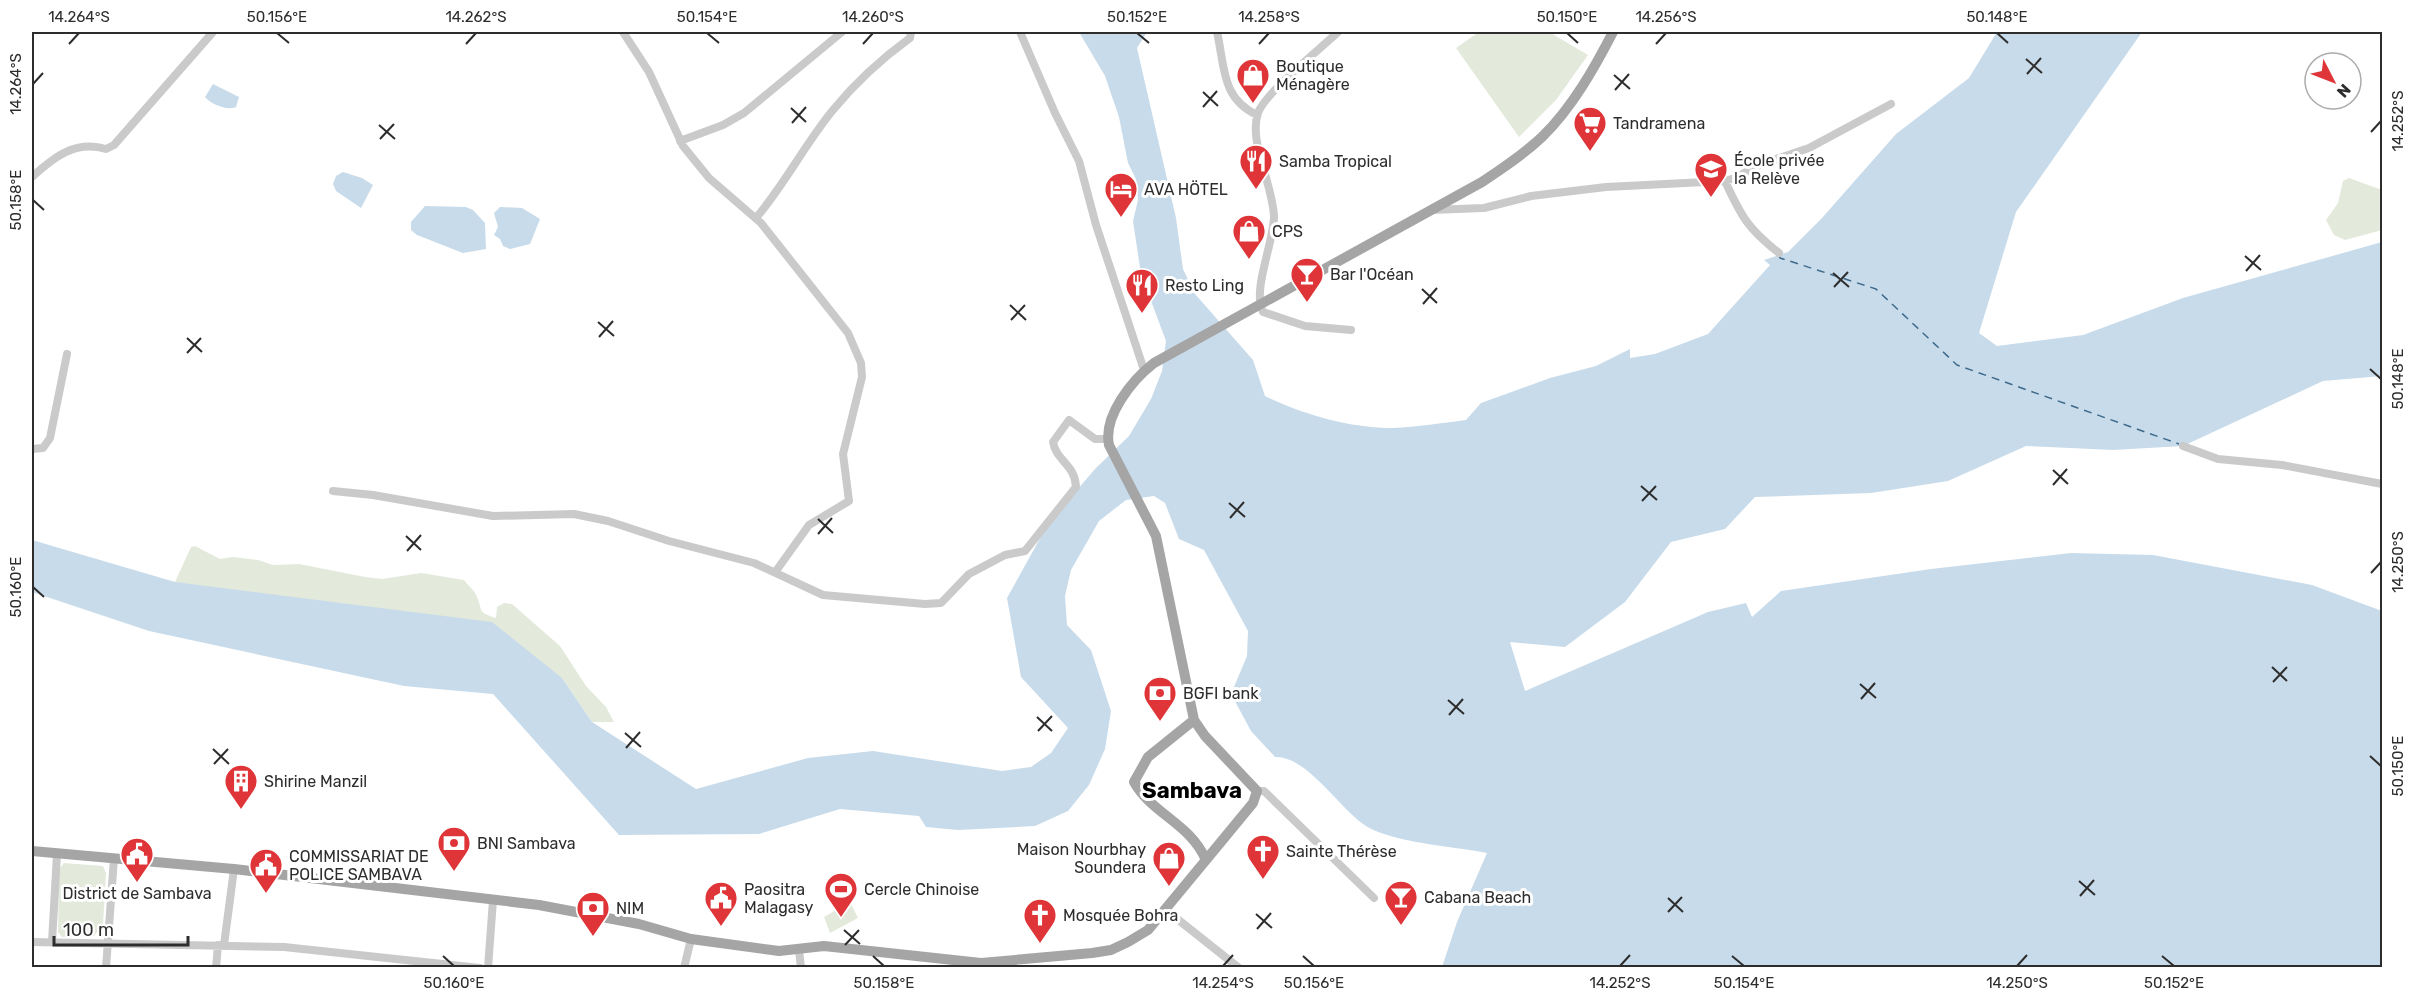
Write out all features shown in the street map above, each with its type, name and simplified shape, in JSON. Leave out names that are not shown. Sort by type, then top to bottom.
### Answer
[{"type":"main road","points":[[32,851],[234,869],[493,900],[639,924],[691,939],[779,951],[824,946],[859,948],[965,965],[1111,950],[1148,930],[1253,803],[1257,791],[1205,736],[1194,720],[1163,560],[1156,536],[1108,442],[1107,434],[1115,412],[1144,370],[1154,363],[1223,327],[1482,182],[1544,136],[1597,63],[1613,32]]},
{"type":"main road","points":[[1194,720],[1148,758],[1134,782],[1147,798],[1192,836],[1206,860]]},
{"type":"street","points":[[32,177],[58,154],[90,144],[106,148],[114,145],[213,32]]},
{"type":"street","points":[[623,32],[649,72],[680,141],[709,178],[756,218],[848,333],[861,363],[862,377],[843,454],[849,501],[809,525],[776,572]]},
{"type":"street","points":[[680,141],[723,125],[744,112],[842,32]]},
{"type":"street","points":[[756,218],[779,192],[832,111],[872,67],[910,38],[911,32]]},
{"type":"street","points":[[1020,32],[1055,113],[1079,161],[1096,225],[1144,370]]},
{"type":"street","points":[[1217,32],[1233,98],[1244,108],[1257,115]]},
{"type":"street","points":[[1338,32],[1266,99],[1257,115],[1257,140],[1274,215],[1272,240],[1261,279],[1259,305],[1263,312],[1305,326],[1351,330]]},
{"type":"street","points":[[1430,210],[1476,209],[1531,196],[1606,187],[1725,181],[1738,177],[1753,166],[1809,148],[1891,104]]},
{"type":"street","points":[[1725,181],[1741,216],[1754,233],[1779,253]]},
{"type":"street","points":[[32,448],[44,448],[50,438],[67,354]]},
{"type":"street","points":[[333,491],[373,495],[493,516],[574,514],[608,521],[776,572],[823,595],[889,603],[940,603],[969,574],[1005,555],[1025,551],[1076,487],[1073,472],[1054,449],[1053,442],[1069,420],[1095,439],[1108,442]]},
{"type":"street","points":[[2183,446],[2218,459],[2282,465],[2382,484]]},
{"type":"street","points":[[1257,791],[1264,791],[1374,898]]},
{"type":"street","points":[[52,942],[57,854]]},
{"type":"street","points":[[106,968],[114,858]]},
{"type":"street","points":[[216,968],[234,869]]},
{"type":"street","points":[[488,968],[493,900]]},
{"type":"street","points":[[1166,910],[1239,968]]},
{"type":"street","points":[[684,968],[691,939]]},
{"type":"street","points":[[32,942],[284,947],[480,968]]},
{"type":"street","points":[[799,950],[801,968]]},
{"type":"green space","points":[[1479,32],[1549,32],[1588,55],[1556,100],[1519,137],[1456,48]]},
{"type":"green space","points":[[2349,178],[2382,190],[2382,230],[2345,240],[2334,235],[2326,220],[2338,203],[2343,181]]},
{"type":"green space","points":[[195,546],[220,559],[233,557],[258,560],[273,565],[299,564],[382,579],[421,573],[464,580],[476,595],[483,612],[496,618],[497,607],[504,603],[512,604],[560,646],[586,686],[606,707],[614,722],[592,722],[562,678],[175,582],[191,547]]},
{"type":"green space","points":[[64,863],[103,866],[106,873],[103,924],[94,936],[62,937],[58,932],[59,869]]},
{"type":"green space","name":"Cercle Chinoise","points":[[850,902],[858,918],[830,933],[824,917]]},
{"type":"water","points":[[1079,32],[1147,32],[1137,48],[1176,218],[1183,269],[1195,294],[1253,360],[1265,396],[1295,409],[1343,423],[1393,428],[1466,420],[1481,403],[1550,378],[1596,366],[1630,349],[1630,358],[1655,354],[1708,334],[1770,265],[1764,260],[1788,252],[1822,218],[1896,134],[1969,78],[1997,32],[2142,32],[2016,212],[1979,333],[1997,346],[2083,335],[2183,298],[2382,242],[2382,376],[2323,381],[2183,446],[2113,450],[2026,446],[1948,481],[1871,493],[1755,497],[1725,529],[1671,542],[1625,602],[1565,647],[1510,642],[1525,691],[1708,612],[1746,603],[1752,617],[1781,591],[1931,569],[2071,553],[2153,555],[2312,585],[2382,611],[2382,967],[1442,967],[1457,922],[1487,853],[1405,840],[1375,830],[1353,816],[1321,783],[1298,764],[1275,757],[1251,731],[1231,694],[1247,656],[1248,631],[1204,550],[1179,539],[1165,503],[1154,496],[1126,500],[1099,521],[1071,570],[1065,596],[1067,625],[1091,650],[1111,711],[1105,749],[1089,785],[1068,811],[1035,826],[958,830],[926,827],[919,816],[840,809],[759,834],[619,835],[493,694],[404,686],[149,631],[32,592],[32,540],[175,582],[492,622],[562,678],[592,722],[696,789],[808,758],[873,751],[1002,771],[1031,767],[1051,753],[1068,728],[1021,677],[1007,598],[1048,524],[1095,469],[1129,436],[1151,399],[1162,371],[1166,341],[1141,274],[1133,221],[1138,200],[1136,179],[1128,163],[1119,117],[1105,76]]},
{"type":"water","points":[[213,84],[239,97],[236,107],[224,107],[207,100],[205,97]]},
{"type":"water","points":[[343,172],[362,178],[373,185],[361,208],[336,191],[333,184],[336,176]]},
{"type":"water","points":[[425,206],[466,207],[473,210],[485,223],[486,249],[463,253],[417,235],[411,230],[411,222]]},
{"type":"water","points":[[500,207],[522,208],[540,219],[530,244],[510,249],[503,246],[500,239],[494,235],[498,227],[494,213]]},
{"type":"ferry route","points":[[1779,255],[1780,258],[1876,289],[1957,365],[2179,444]]},
{"type":"place","name":"Boutique Ménagère","points":[[1253,104]]},
{"type":"place","name":"Tandramena","points":[[1590,152]]},
{"type":"place","name":"Samba Tropical","points":[[1256,190]]},
{"type":"place","name":"École privée la Relève","points":[[1711,198]]},
{"type":"place","name":"AVA HÖTEL","points":[[1121,218]]},
{"type":"place","name":"CPS","points":[[1249,260]]},
{"type":"place","name":"Bar l'Océan","points":[[1307,303]]},
{"type":"place","name":"Resto Ling","points":[[1142,314]]},
{"type":"place","name":"BGFI bank","points":[[1160,722]]},
{"type":"place","name":"Shirine Manzil","points":[[241,810]]},
{"type":"place","name":"BNI Sambava","points":[[454,872]]},
{"type":"place","name":"Sainte Thérèse","points":[[1263,880]]},
{"type":"place","name":"District de Sambava","points":[[137,883]]},
{"type":"place","name":"Maison Nourbhay Soundera","points":[[1169,887]]},
{"type":"place","name":"COMMISSARIAT DE POLICE SAMBAVA","points":[[266,894]]},
{"type":"place","name":"Cercle Chinoise","points":[[841,918]]},
{"type":"place","name":"Cabana Beach","points":[[1401,926]]},
{"type":"place","name":"Paositra Malagasy","points":[[721,927]]},
{"type":"place","name":"NIM","points":[[593,937]]},
{"type":"place","name":"Mosquée Bohra","points":[[1040,944]]},
{"type":"district","name":"Sambava","points":[[1192,790]]}]
